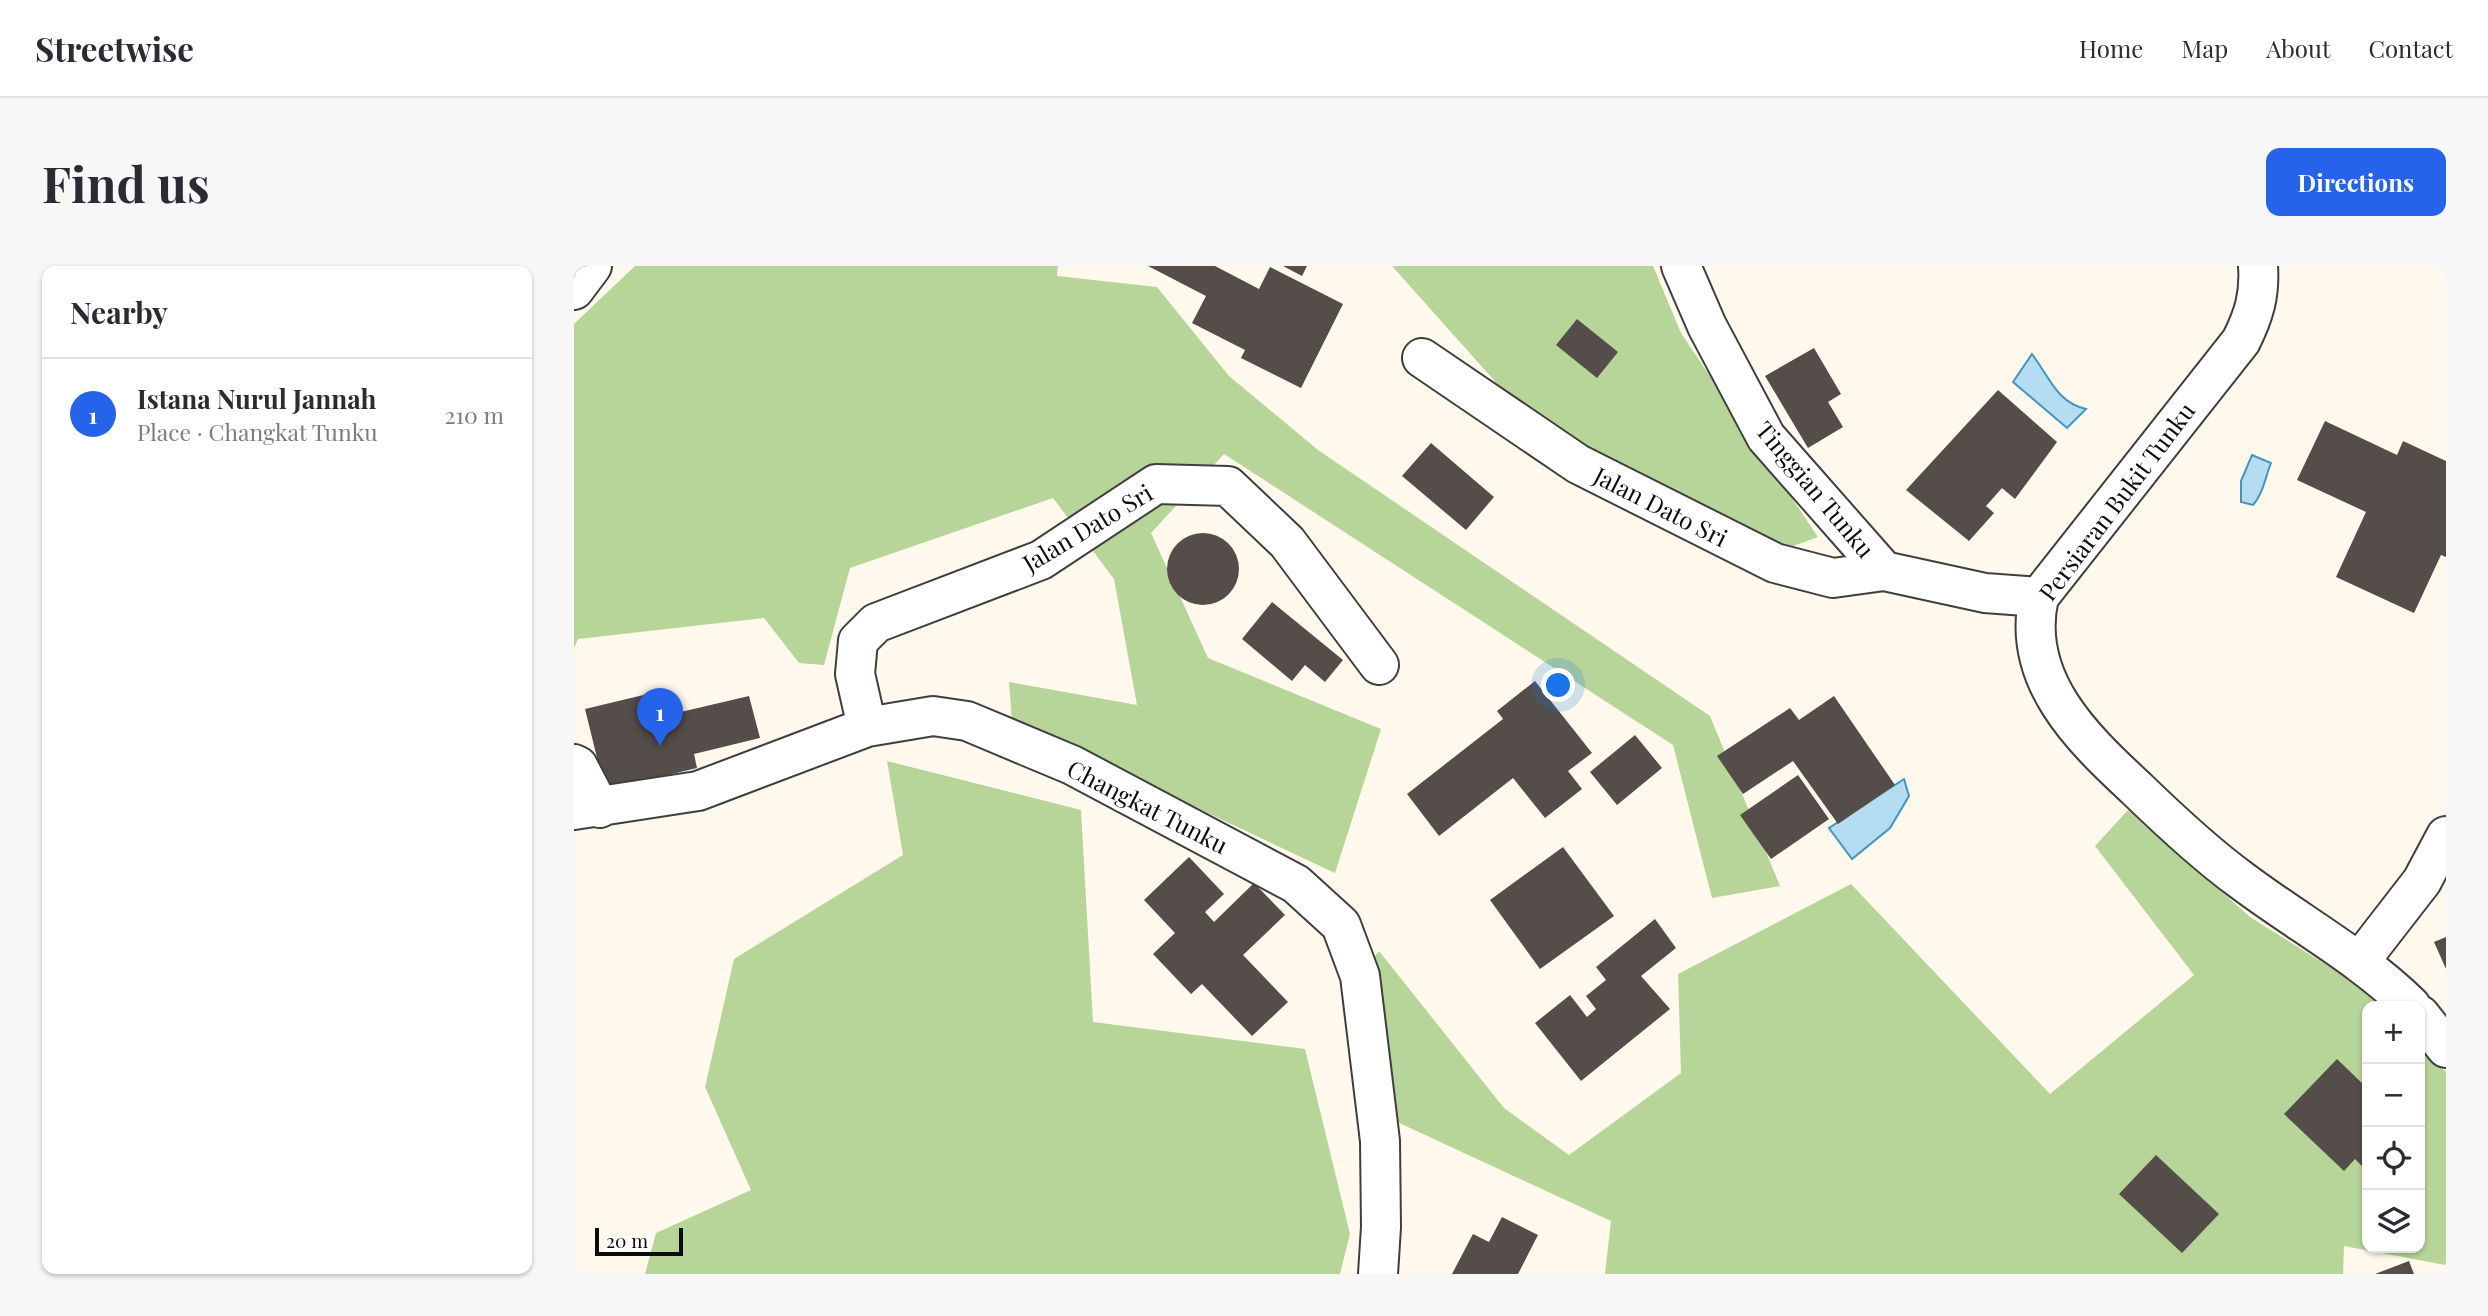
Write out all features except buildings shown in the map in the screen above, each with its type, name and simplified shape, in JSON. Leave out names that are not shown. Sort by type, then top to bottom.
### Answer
[{"type":"street","points":[[574,290],[592,266]]},
{"type":"street","name":"Tinggian Tunku","points":[[1681,266],[1707,326],[1766,437],[1884,571],[1986,593],[2039,597]]},
{"type":"street","points":[[1706,266],[1707,326]]},
{"type":"street","name":"Persiaran Bukit Tunku","points":[[2258,266],[2259,291],[2253,318],[2241,341],[2039,597],[2034,618],[2038,652],[2059,706],[2080,734],[2168,818],[2240,880],[2360,961],[2405,1001]]},
{"type":"street","name":"Jalan Dato Sri","points":[[1422,358],[1578,464],[1775,563],[1833,578],[1884,571]]},
{"type":"street","name":"Jalan Dato Sri","points":[[867,727],[855,674],[859,640],[876,623],[1041,560],[1156,484],[1228,486],[1287,542],[1379,665]]},
{"type":"street","name":"Changkat Tunku","points":[[574,764],[578,766],[587,809],[698,791],[867,727],[933,716],[979,725],[1072,765],[1203,832],[1296,884],[1341,925],[1360,975],[1380,1141],[1381,1227],[1378,1274]]},
{"type":"street","points":[[2360,961],[2422,881],[2446,836]]},
{"type":"street","points":[[2425,1022],[2446,1048]]},
{"type":"green space","points":[[635,266],[1058,266],[1057,276],[1157,287],[1229,376],[1318,450],[1710,716],[1780,886],[1712,898],[1673,745],[1224,454],[1151,533],[1208,658],[1381,729],[1335,873],[1012,721],[1009,682],[1137,705],[1114,579],[1053,498],[850,568],[824,665],[799,663],[764,618],[578,639],[574,648],[574,324]]},
{"type":"green space","points":[[1392,266],[1653,266],[1681,333],[1818,537],[1772,554],[1517,406]]},
{"type":"green space","points":[[887,761],[1081,810],[1093,1022],[1305,1049],[1350,1234],[1340,1274],[645,1274],[656,1233],[751,1190],[705,1087],[734,959],[903,855]]},
{"type":"green space","points":[[2129,809],[2250,917],[2371,993],[2379,1001],[2362,1001],[2362,1249],[2344,1246],[2343,1274],[1605,1274],[1611,1221],[1395,1121],[1372,960],[1379,951],[1504,1108],[1569,1155],[1681,1073],[1678,974],[1851,884],[2050,1094],[2194,975],[2095,846]]},
{"type":"green space","points":[[2425,1049],[2446,1072],[2446,1269],[2445,1265],[2381,1253],[2425,1253]]},
{"type":"water","points":[[2032,354],[2060,394],[2067,401],[2086,409],[2067,428],[2013,382]]},
{"type":"water","points":[[2252,455],[2271,463],[2262,491],[2253,505],[2241,502],[2241,481]]},
{"type":"water","points":[[1904,779],[1909,796],[1890,828],[1852,859],[1829,828]]},
{"type":"place","name":"Istana Nurul Jannah","points":[[660,746]]}]
